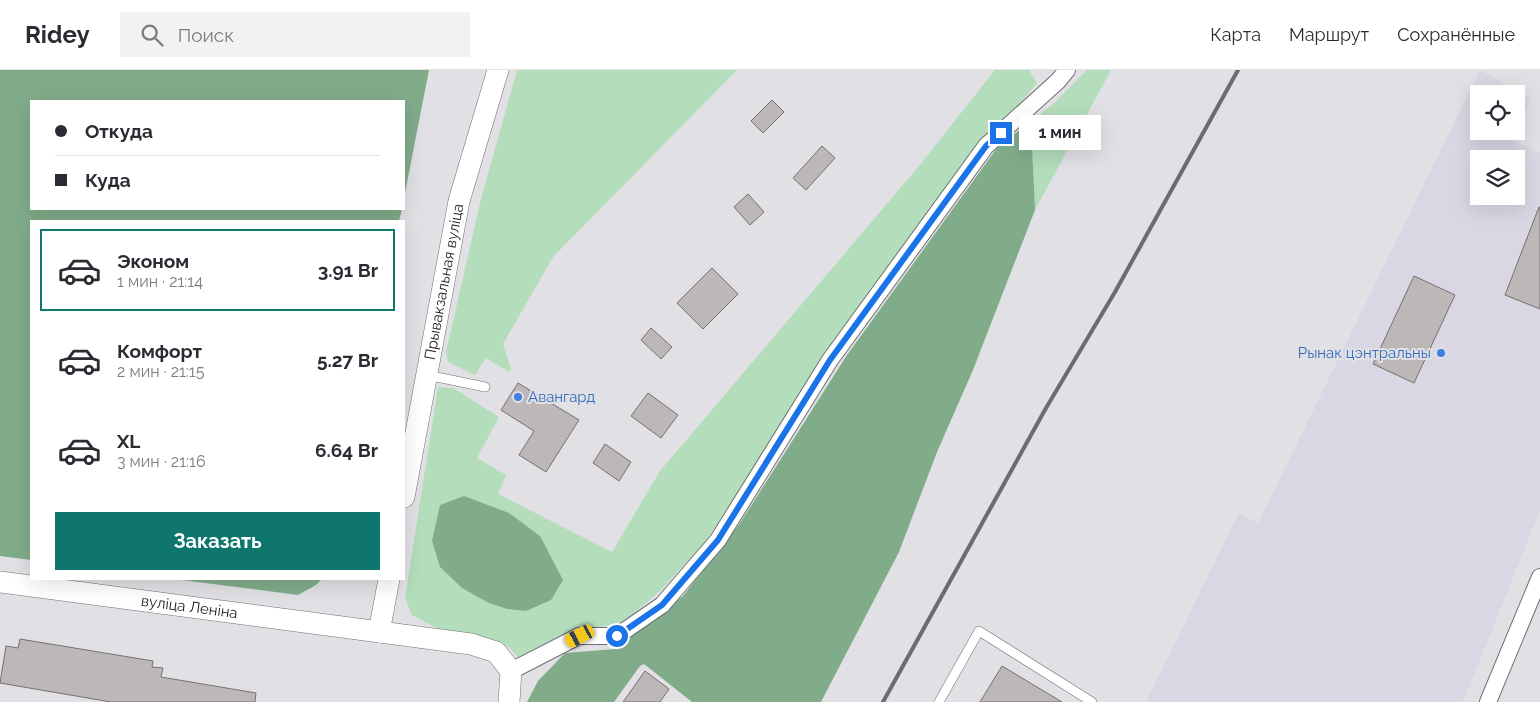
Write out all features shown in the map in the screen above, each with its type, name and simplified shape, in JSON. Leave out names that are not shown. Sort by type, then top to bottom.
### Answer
[{"type":"street","name":"Прывакзальная вуліца","points":[[405,491],[459,201],[498,70]]},
{"type":"street","points":[[510,702],[511,671],[580,636],[617,636],[662,605],[718,540],[830,360],[986,146],[1058,81],[1067,70]]},
{"type":"street","points":[[1488,702],[1540,577]]},
{"type":"street","points":[[379,632],[389,580]]},
{"type":"street","name":"вуліца Леніна","points":[[0,582],[471,644],[496,652],[511,671]]},
{"type":"lane","points":[[426,375],[485,387]]},
{"type":"lane","points":[[939,702],[979,631],[1092,702]]},
{"type":"shaded area","name":"Рынак цэнтральны","points":[[1480,70],[1506,85],[1473,85]]},
{"type":"shaded area","name":"Рынак цэнтральны","points":[[1470,90],[1470,140],[1512,140],[1540,153],[1540,510],[1463,702],[1146,702],[1239,513],[1258,523]]},
{"type":"shaded area","name":"Рынак цэнтральны","points":[[1525,96],[1531,99],[1525,111]]},
{"type":"green space","points":[[0,70],[429,70],[405,193],[405,100],[30,100],[30,210],[402,210],[399,220],[30,220],[30,560],[0,556]]},
{"type":"green space","points":[[517,70],[737,70],[553,257],[503,344],[511,369],[509,372],[486,358],[475,375],[448,362],[446,352],[481,199]]},
{"type":"green space","points":[[995,70],[1029,70],[1037,83],[890,262],[705,542],[660,591],[622,623],[573,631],[535,652],[518,658],[509,647],[480,636],[440,630],[412,615],[405,598],[438,387],[453,388],[499,417],[477,458],[506,475],[498,494],[612,552],[660,471],[919,166]]},
{"type":"green space","points":[[1087,70],[1111,70],[1035,210],[1032,145],[1022,128],[1051,106]]},
{"type":"green space","points":[[1022,128],[1032,145],[1035,210],[973,370],[937,452],[899,552],[821,702],[692,702],[644,664],[640,666],[614,702],[527,702],[538,681],[565,653],[615,649],[683,596],[740,523],[847,355],[997,148]]},
{"type":"green space","points":[[464,496],[509,513],[540,536],[563,580],[551,600],[526,611],[507,609],[489,603],[462,588],[440,567],[432,541],[440,505]]},
{"type":"green space","points":[[182,580],[321,580],[298,595]]},
{"type":"building","points":[[772,100],[784,112],[763,133],[751,121]]},
{"type":"building","points":[[822,146],[835,158],[806,190],[793,178]]},
{"type":"building","points":[[748,194],[764,212],[750,225],[734,207]]},
{"type":"building","points":[[1540,207],[1540,309],[1505,295]]},
{"type":"building","points":[[712,268],[738,294],[703,329],[677,303]]},
{"type":"building","points":[[1414,276],[1455,295],[1414,383],[1373,364]]},
{"type":"building","points":[[651,328],[672,347],[661,359],[641,340]]},
{"type":"building","points":[[518,383],[579,420],[546,472],[519,455],[534,431],[501,410]]},
{"type":"building","points":[[648,393],[678,415],[661,438],[631,416]]},
{"type":"building","points":[[605,444],[631,462],[619,481],[593,463]]},
{"type":"building","points":[[20,639],[153,661],[152,667],[163,668],[161,677],[256,693],[255,702],[111,702],[0,683],[6,646],[18,648]]},
{"type":"building","points":[[1002,666],[1062,702],[980,702]]},
{"type":"building","points":[[645,671],[669,689],[660,702],[623,702]]},
{"type":"railway","points":[[883,702],[1046,408],[1115,292],[1238,70]]},
{"type":"place","name":"Рынак цэнтральны","points":[[1441,353]]},
{"type":"place","name":"Авангард","points":[[518,397]]},
{"type":"route","points":[[617,636],[662,605],[718,540],[830,360],[986,146],[1001,133]]}]
